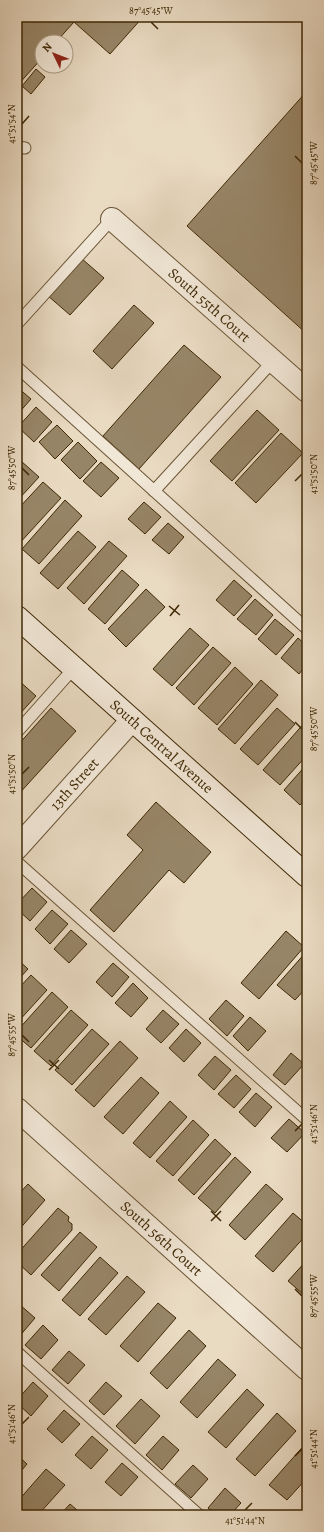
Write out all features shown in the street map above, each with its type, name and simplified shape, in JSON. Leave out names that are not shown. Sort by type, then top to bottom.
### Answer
[{"type":"street","name":"South 55th Court","points":[[112,219],[307,391]]},
{"type":"street","name":"South Central Avenue","points":[[17,617],[307,876]]},
{"type":"street","name":"13th Street","points":[[17,848],[132,720]]},
{"type":"street","name":"South 56th Court","points":[[17,1108],[307,1369]]},
{"type":"lane","points":[[17,324],[112,219]]},
{"type":"lane","points":[[154,491],[273,361]]},
{"type":"lane","points":[[17,368],[307,629]]},
{"type":"lane","points":[[17,732],[74,668]]},
{"type":"lane","points":[[17,862],[307,1120]]},
{"type":"lane","points":[[17,1352],[199,1515]]},
{"type":"building","points":[[17,17],[143,17],[110,54],[74,22],[63,34],[34,34],[34,67],[17,86]]},
{"type":"building","points":[[34,71],[34,74],[42,74],[45,77],[31,94],[22,86]]},
{"type":"building","points":[[307,91],[307,334],[187,226]]},
{"type":"building","points":[[81,258],[104,278],[70,315],[47,295]]},
{"type":"building","points":[[134,305],[154,323],[112,369],[93,351]]},
{"type":"building","points":[[184,345],[221,377],[139,469],[103,436]]},
{"type":"building","points":[[17,387],[31,399],[17,415]]},
{"type":"building","points":[[36,407],[52,422],[34,442],[18,427]]},
{"type":"building","points":[[257,410],[279,430],[232,481],[210,461]]},
{"type":"building","points":[[57,425],[73,441],[55,459],[39,442]]},
{"type":"building","points":[[281,433],[303,453],[256,503],[235,483]]},
{"type":"building","points":[[78,442],[97,461],[80,479],[61,460]]},
{"type":"building","points":[[21,461],[39,477],[17,501],[17,465]]},
{"type":"building","points":[[101,462],[119,478],[101,497],[83,481]]},
{"type":"building","points":[[43,482],[61,498],[17,546],[17,510]]},
{"type":"building","points":[[65,500],[82,516],[39,564],[22,549]]},
{"type":"building","points":[[144,502],[161,517],[145,534],[128,519]]},
{"type":"building","points":[[168,523],[184,537],[169,554],[152,540]]},
{"type":"building","points":[[78,531],[96,547],[58,589],[40,573]]},
{"type":"building","points":[[109,541],[127,556],[84,604],[67,588]]},
{"type":"building","points":[[122,570],[139,585],[105,624],[88,609]]},
{"type":"building","points":[[234,580],[252,596],[234,616],[216,600]]},
{"type":"building","points":[[146,589],[165,607],[126,647],[108,629]]},
{"type":"building","points":[[255,599],[273,615],[256,635],[237,619]]},
{"type":"building","points":[[275,619],[294,635],[276,655],[258,639]]},
{"type":"building","points":[[190,628],[209,645],[172,686],[153,669]]},
{"type":"building","points":[[298,638],[307,646],[307,664],[299,674],[281,658]]},
{"type":"building","points":[[213,647],[231,663],[194,705],[176,688]]},
{"type":"building","points":[[235,667],[253,684],[217,725],[198,708]]},
{"type":"building","points":[[17,679],[36,696],[17,717]]},
{"type":"building","points":[[261,680],[278,695],[235,744],[218,729]]},
{"type":"building","points":[[51,708],[76,731],[17,796],[17,746]]},
{"type":"building","points":[[277,708],[295,724],[258,765],[240,749]]},
{"type":"building","points":[[306,721],[307,755],[280,785],[263,770]]},
{"type":"building","points":[[307,764],[307,798],[300,805],[284,790]]},
{"type":"building","points":[[156,802],[211,852],[184,883],[169,870],[114,932],[90,910],[143,850],[127,835]]},
{"type":"building","points":[[32,888],[47,902],[30,921],[17,909],[17,904]]},
{"type":"building","points":[[52,910],[68,924],[50,944],[35,929]]},
{"type":"building","points":[[71,930],[87,944],[69,963],[54,949]]},
{"type":"building","points":[[286,931],[304,947],[259,999],[241,983]]},
{"type":"building","points":[[307,951],[307,987],[295,1000],[277,985]]},
{"type":"building","points":[[17,959],[28,969],[17,981]]},
{"type":"building","points":[[113,963],[129,977],[112,997],[96,982]]},
{"type":"building","points":[[31,975],[47,990],[17,1023],[17,990]]},
{"type":"building","points":[[133,983],[148,998],[131,1017],[115,1003]]},
{"type":"building","points":[[52,992],[68,1007],[31,1048],[17,1036],[17,1031]]},
{"type":"building","points":[[226,1000],[244,1016],[227,1036],[209,1019]]},
{"type":"building","points":[[71,1010],[88,1025],[51,1066],[34,1051]]},
{"type":"building","points":[[163,1010],[179,1024],[161,1043],[146,1029]]},
{"type":"building","points":[[250,1017],[266,1031],[248,1051],[233,1036]]},
{"type":"building","points":[[92,1029],[109,1044],[72,1085],[55,1070]]},
{"type":"building","points":[[186,1029],[201,1043],[184,1062],[169,1048]]},
{"type":"building","points":[[120,1041],[138,1058],[94,1107],[75,1090]]},
{"type":"building","points":[[291,1053],[304,1064],[285,1085],[273,1075]]},
{"type":"building","points":[[215,1056],[231,1070],[214,1090],[198,1075]]},
{"type":"building","points":[[236,1075],[251,1089],[234,1108],[218,1094]]},
{"type":"building","points":[[141,1077],[159,1093],[123,1134],[104,1117]]},
{"type":"building","points":[[256,1093],[272,1107],[255,1127],[239,1112]]},
{"type":"building","points":[[170,1101],[187,1117],[150,1158],[133,1143]]},
{"type":"building","points":[[289,1119],[305,1133],[287,1152],[271,1138]]},
{"type":"building","points":[[193,1120],[209,1135],[173,1176],[156,1161]]},
{"type":"building","points":[[215,1139],[231,1154],[194,1195],[178,1180]]},
{"type":"building","points":[[235,1157],[251,1172],[215,1213],[198,1198]]},
{"type":"building","points":[[307,1160],[307,1169],[303,1165]]},
{"type":"building","points":[[17,1175],[22,1180],[17,1186]]},
{"type":"building","points":[[28,1184],[45,1200],[17,1232],[17,1196]]},
{"type":"building","points":[[266,1184],[283,1199],[245,1240],[229,1225]]},
{"type":"building","points":[[58,1208],[69,1217],[68,1221],[72,1224],[72,1230],[31,1275],[17,1262],[17,1254]]},
{"type":"building","points":[[293,1213],[307,1225],[307,1234],[273,1272],[255,1256]]},
{"type":"building","points":[[80,1232],[97,1247],[59,1291],[41,1275]]},
{"type":"building","points":[[100,1257],[118,1273],[80,1316],[62,1300]]},
{"type":"building","points":[[307,1260],[307,1295],[305,1296],[288,1281]]},
{"type":"building","points":[[127,1276],[145,1292],[106,1335],[88,1319]]},
{"type":"building","points":[[158,1303],[176,1318],[138,1362],[120,1346]]},
{"type":"building","points":[[19,1304],[35,1318],[18,1338],[17,1307]]},
{"type":"building","points":[[43,1325],[58,1340],[41,1359],[25,1345]]},
{"type":"building","points":[[189,1330],[206,1346],[167,1389],[150,1373]]},
{"type":"building","points":[[69,1351],[85,1365],[68,1384],[52,1370]]},
{"type":"building","points":[[218,1359],[236,1375],[197,1418],[180,1402]]},
{"type":"building","points":[[33,1382],[48,1396],[31,1416],[17,1403],[17,1400]]},
{"type":"building","points":[[106,1382],[122,1396],[104,1415],[89,1401]]},
{"type":"building","points":[[247,1389],[264,1405],[226,1448],[208,1432]]},
{"type":"building","points":[[141,1399],[160,1416],[135,1444],[116,1426]]},
{"type":"building","points":[[64,1410],[80,1424],[62,1443],[47,1429]]},
{"type":"building","points":[[277,1413],[296,1431],[255,1476],[236,1459]]},
{"type":"building","points":[[92,1436],[108,1450],[91,1469],[75,1455]]},
{"type":"building","points":[[163,1436],[179,1450],[162,1470],[146,1455]]},
{"type":"building","points":[[307,1442],[307,1478],[287,1500],[269,1485]]},
{"type":"building","points":[[17,1455],[27,1464],[17,1476]]},
{"type":"building","points":[[122,1463],[138,1477],[121,1496],[105,1482]]},
{"type":"building","points":[[193,1465],[208,1479],[191,1498],[175,1484]]},
{"type":"building","points":[[46,1469],[65,1485],[38,1515],[17,1515],[17,1502]]},
{"type":"building","points":[[225,1488],[241,1503],[230,1515],[216,1515],[208,1508]]},
{"type":"building","points":[[70,1504],[83,1515],[60,1515]]},
{"type":"building","points":[[307,1505],[307,1515],[303,1515],[300,1513]]},
{"type":"building","points":[[173,1511],[177,1515],[169,1515]]}]
